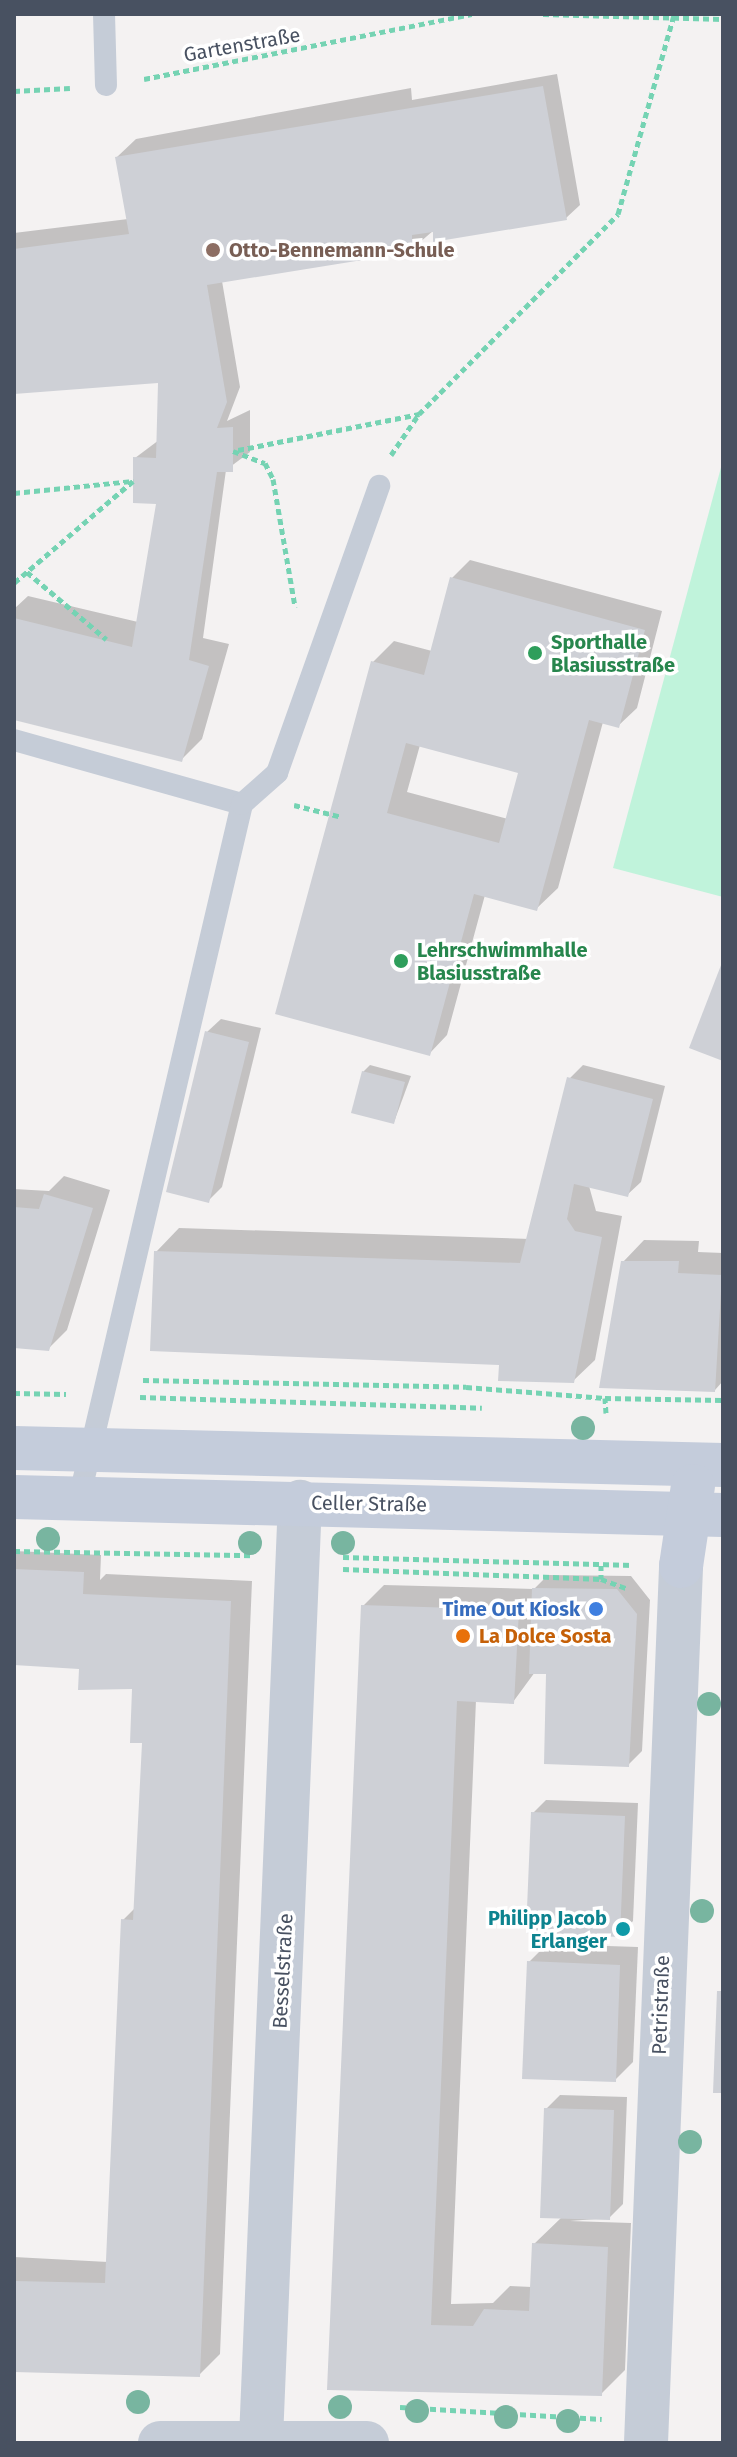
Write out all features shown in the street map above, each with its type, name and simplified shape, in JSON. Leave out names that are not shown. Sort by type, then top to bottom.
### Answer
[{"type":"main road","points":[[14,1448],[710,1464],[711,1519],[681,1566]]},
{"type":"main road","name":"Celler Straße","points":[[14,1497],[300,1502],[711,1519]]},
{"type":"street","name":"Besselstraße","points":[[261,2439],[318,1562],[300,1502]]},
{"type":"street","name":"Petristraße","points":[[628,2431],[681,1566]]},
{"type":"street","points":[[160,2443],[261,2439],[367,2443]]},
{"type":"lane","points":[[104,14],[106,85]]},
{"type":"lane","points":[[79,1499],[242,804],[277,773],[307,675],[379,486]]},
{"type":"lane","points":[[14,740],[242,804]]},
{"type":"path","name":"Gartenstraße","points":[[14,91],[106,85],[472,14]]},
{"type":"path","points":[[543,14],[674,15],[723,19]]},
{"type":"path","points":[[379,486],[419,414],[618,214],[674,15]]},
{"type":"path","points":[[307,675],[273,479],[265,463],[233,451],[419,414]]},
{"type":"path","points":[[14,493],[133,481],[14,583]]},
{"type":"path","points":[[27,572],[106,639]]},
{"type":"path","points":[[104,1387],[499,1408]]},
{"type":"path","points":[[14,1393],[104,1387],[466,1387],[605,1398],[723,1400]]},
{"type":"path","points":[[591,1412],[606,1413],[605,1398]]},
{"type":"path","points":[[14,1551],[318,1562],[601,1579],[626,1588]]},
{"type":"path","points":[[318,1562],[625,1565]]},
{"type":"path","points":[[601,1565],[601,1579]]},
{"type":"path","points":[[460,2411],[628,2431]]},
{"type":"green space","points":[[723,460],[723,897],[613,868]]},
{"type":"building","points":[[543,86],[567,220],[433,242],[433,232],[412,235],[412,252],[207,285],[227,402],[217,428],[233,427],[233,472],[217,472],[189,660],[209,666],[182,762],[14,720],[14,618],[132,647],[156,504],[133,503],[133,457],[156,458],[158,383],[14,394],[14,249],[129,234],[115,157]]},
{"type":"building","points":[[450,577],[645,630],[619,728],[589,720],[537,911],[474,894],[430,1056],[275,1014],[371,661],[424,675]],"holes":[[[406,743],[518,773],[499,843],[387,813]]]},
{"type":"building","points":[[723,960],[723,1061],[689,1048]]},
{"type":"building","points":[[205,1031],[249,1042],[209,1203],[166,1192]]},
{"type":"building","points":[[362,1071],[405,1082],[394,1124],[351,1113]]},
{"type":"building","points":[[567,1077],[653,1099],[628,1197],[574,1184],[567,1219],[575,1231],[602,1237],[574,1383],[498,1381],[499,1365],[150,1351],[154,1251],[520,1263]]},
{"type":"building","points":[[44,1194],[93,1208],[49,1351],[14,1348],[14,1207],[39,1209]]},
{"type":"building","points":[[621,1261],[679,1261],[678,1273],[722,1275],[715,1392],[599,1388]]},
{"type":"building","points":[[14,1569],[84,1572],[83,1594],[231,1601],[200,2377],[14,2372],[14,2281],[105,2283],[121,1919],[133,1920],[142,1743],[130,1743],[132,1689],[78,1690],[79,1669],[14,1665]]},
{"type":"building","points":[[532,1588],[617,1589],[637,1614],[629,1767],[544,1764],[546,1674],[529,1674]]},
{"type":"building","points":[[361,1605],[519,1610],[514,1704],[457,1701],[431,2325],[473,2326],[484,2309],[529,2311],[532,2243],[608,2247],[602,2396],[327,2390]]},
{"type":"building","points":[[531,1812],[625,1816],[620,1937],[526,1933]]},
{"type":"building","points":[[527,1961],[620,1965],[616,2082],[522,2079]]},
{"type":"building","points":[[717,1991],[723,1991],[723,2093],[713,2093]]},
{"type":"building","points":[[544,2108],[614,2110],[610,2220],[540,2218]]},
{"type":"place","name":"Otto-Bennemann-Schule","points":[[213,250]]},
{"type":"place","name":"Sporthalle Blasiusstraße","points":[[535,653]]},
{"type":"place","name":"Lehrschwimmhalle Blasiusstraße","points":[[401,961]]},
{"type":"place","name":"Time Out Kiosk","points":[[596,1609]]},
{"type":"place","name":"La Dolce Sosta","points":[[463,1636]]},
{"type":"place","name":"Philipp Jacob Erlanger","points":[[623,1929]]}]
